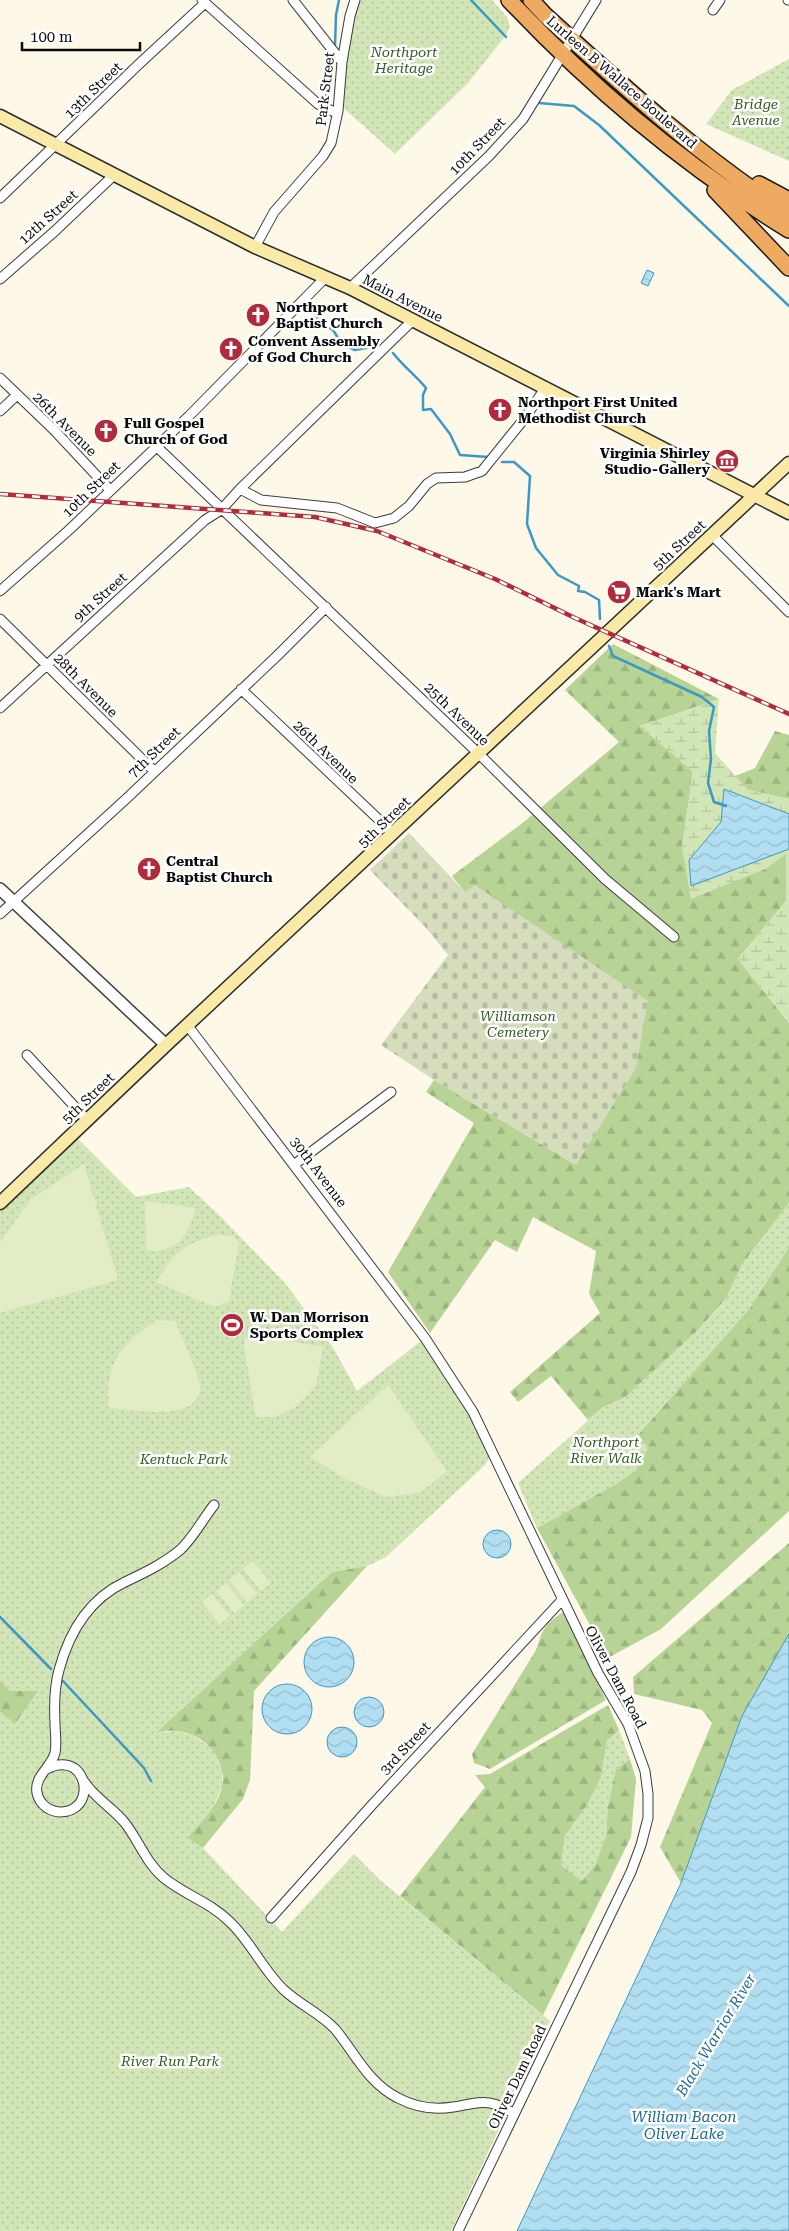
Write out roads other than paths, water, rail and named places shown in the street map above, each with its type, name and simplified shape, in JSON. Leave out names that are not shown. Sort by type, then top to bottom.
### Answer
[{"type":"highway","name":"Lurleen B Wallace Boulevard","points":[[509,0],[607,95],[678,155],[789,230]]},
{"type":"highway","name":"Lurleen B Wallace Boulevard","points":[[531,0],[572,40],[663,121],[789,214]]},
{"type":"highway","points":[[678,155],[728,202],[789,268]]},
{"type":"highway","points":[[723,167],[789,200]]},
{"type":"main road","name":"Main Avenue","points":[[0,116],[255,247],[350,288],[789,513]]},
{"type":"main road","name":"5th Street","points":[[0,1203],[166,1045],[789,464]]},
{"type":"street","points":[[293,0],[342,62]]},
{"type":"street","name":"Park Street","points":[[255,247],[274,212],[327,150],[336,129],[342,62],[350,16],[355,0]]},
{"type":"street","name":"10th Street","points":[[350,288],[494,151],[522,119],[564,55],[596,0]]},
{"type":"street","points":[[713,10],[720,0]]},
{"type":"street","points":[[204,2],[318,104],[338,112]]},
{"type":"street","name":"13th Street","points":[[0,198],[204,2]]},
{"type":"street","name":"12th Street","points":[[0,279],[54,232],[114,175]]},
{"type":"street","name":"10th Street","points":[[0,591],[195,410],[326,277]]},
{"type":"street","points":[[221,510],[240,489],[413,320]]},
{"type":"street","name":"26th Avenue","points":[[0,378],[54,430],[110,490]]},
{"type":"street","points":[[240,489],[261,500],[337,508],[375,523],[394,518],[409,506],[427,484],[436,478],[465,477],[482,471],[527,415],[546,387]]},
{"type":"street","points":[[0,411],[17,395]]},
{"type":"street","name":"25th Avenue","points":[[156,446],[478,753],[605,879],[674,937]]},
{"type":"street","name":"9th Street","points":[[0,708],[210,515],[221,510]]},
{"type":"street","points":[[712,535],[789,612]]},
{"type":"street","name":"7th Street","points":[[0,914],[12,901],[126,799],[326,608]]},
{"type":"street","name":"28th Avenue","points":[[0,618],[154,771]]},
{"type":"street","name":"26th Avenue","points":[[241,689],[393,833]]},
{"type":"street","points":[[0,889],[166,1045]]},
{"type":"street","name":"30th Avenue","points":[[188,1026],[295,1164],[425,1338]]},
{"type":"street","points":[[27,1056],[87,1120]]},
{"type":"street","points":[[295,1164],[391,1092]]},
{"type":"street","name":"Oliver Dam Road","points":[[425,1338],[473,1412],[598,1673],[628,1724],[645,1770],[648,1794],[648,1818],[631,1872],[458,2231]]},
{"type":"street","points":[[46,1770],[54,1756],[54,1693],[58,1671],[66,1648],[83,1616],[104,1595],[123,1583],[148,1572],[181,1549],[214,1504]]},
{"type":"street","name":"3rd Street","points":[[271,1918],[371,1806],[562,1600]]},
{"type":"street","points":[[55,1742],[67,1765]]},
{"type":"street","points":[[109,1808],[91,1803],[76,1807],[70,1811],[55,1812],[42,1804],[37,1790],[40,1776],[52,1766],[67,1765],[74,1768],[96,1798],[109,1808],[126,1825],[144,1856],[158,1873],[174,1885],[205,1902],[230,1922],[247,1941],[276,1982],[293,1998],[328,2022],[368,2075],[382,2088],[397,2098],[424,2107],[443,2108],[489,2102],[501,2106],[514,2114]]},
{"type":"street","points":[[76,1807],[84,1794],[83,1780]]},
{"type":"water","points":[[647,270],[654,273],[648,286],[641,283]]},
{"type":"water","points":[[724,789],[789,814],[789,849],[691,886],[689,860],[721,822]]},
{"type":"water","points":[[497,1530],[507,1534],[511,1544],[507,1554],[497,1558],[487,1554],[483,1544],[487,1534]]},
{"type":"water","name":"William Bacon Oliver Lake","points":[[789,1634],[789,2231],[517,2231],[681,1883],[742,1716]]},
{"type":"water","points":[[329,1637],[338,1639],[349,1648],[354,1662],[352,1671],[343,1682],[329,1687],[320,1685],[309,1676],[304,1662],[306,1653],[315,1642]]},
{"type":"water","points":[[287,1684],[296,1686],[307,1695],[312,1709],[310,1718],[301,1729],[287,1734],[278,1732],[267,1723],[262,1709],[264,1700],[273,1689]]},
{"type":"water","points":[[369,1697],[380,1701],[384,1712],[380,1723],[369,1727],[358,1723],[354,1712],[358,1701]]},
{"type":"water","points":[[342,1727],[353,1731],[357,1742],[353,1753],[342,1757],[331,1753],[327,1742],[331,1731]]},
{"type":"waterway","points":[[335,45],[336,15],[339,0]]},
{"type":"waterway","points":[[471,0],[506,37]]},
{"type":"waterway","points":[[326,98],[333,62]]},
{"type":"waterway","points":[[539,103],[574,106],[599,125],[789,306]]},
{"type":"waterway","points":[[312,306],[319,322],[333,330],[342,344],[355,350],[371,347],[379,348]]},
{"type":"waterway","points":[[393,353],[426,388],[423,395],[423,410],[431,409],[450,434],[460,455],[488,457]]},
{"type":"waterway","points":[[502,462],[514,462],[530,476],[527,524],[536,548],[558,575],[579,586],[578,591],[585,592],[599,600],[600,619]]},
{"type":"waterway","points":[[609,646],[613,656],[702,697],[714,707],[709,731],[711,759],[708,783],[714,802],[726,806]]},
{"type":"waterway","points":[[0,1617],[51,1669]]},
{"type":"waterway","points":[[63,1681],[144,1768],[151,1781]]},
{"type":"railway","points":[[0,494],[315,517],[377,531],[495,579],[575,618],[789,714]]},
{"type":"place","name":"Northport Baptist Church","points":[[258,315]]},
{"type":"place","name":"Convent Assembly of God Church","points":[[231,349]]},
{"type":"place","name":"Northport First United Methodist Church","points":[[500,410]]},
{"type":"place","name":"Full Gospel Church of God","points":[[106,431]]},
{"type":"place","name":"Virginia Shirley Studio-Gallery","points":[[727,461]]},
{"type":"place","name":"Mark's Mart","points":[[619,592]]},
{"type":"place","name":"Central Baptist Church","points":[[149,869]]},
{"type":"place","name":"W. Dan Morrison Sports Complex","points":[[232,1325]]},
{"type":"park label","name":"Northport Heritage","points":[[404,60]]},
{"type":"park label","name":"Bridge Avenue","points":[[756,112]]},
{"type":"park label","name":"Williamson Cemetery","points":[[518,1024]]},
{"type":"park label","name":"Northport River Walk","points":[[606,1450]]},
{"type":"park label","name":"Kentuck Park","points":[[184,1459]]},
{"type":"park label","name":"River Run Park","points":[[170,2061]]},
{"type":"water label","name":"Black Warrior River","points":[[716,2035]]}]
